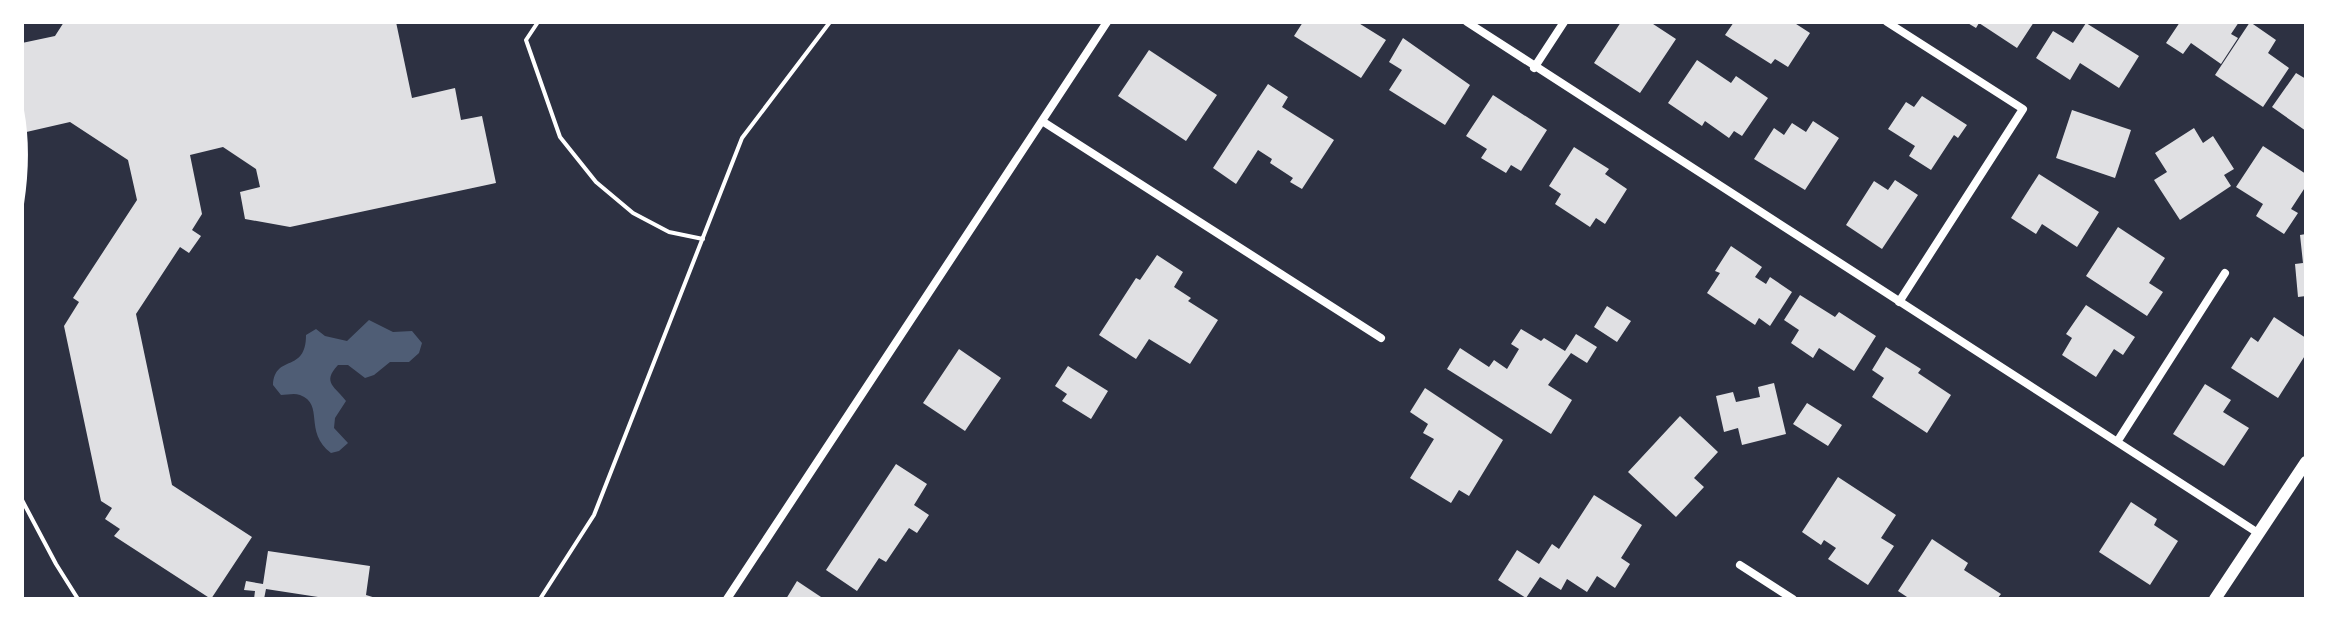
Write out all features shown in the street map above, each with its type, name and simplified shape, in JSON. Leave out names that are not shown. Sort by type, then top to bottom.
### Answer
[{"type":"main road","points":[[2215,599],[2306,462]]},
{"type":"street","points":[[727,599],[1107,22]]},
{"type":"street","points":[[1467,22],[2258,533]]},
{"type":"street","points":[[1534,68],[1564,22]]},
{"type":"street","points":[[1887,22],[2023,109],[1899,302]]},
{"type":"street","points":[[1042,121],[1381,338]]},
{"type":"street","points":[[2117,442],[2225,273]]},
{"type":"street","points":[[1740,565],[1793,599]]},
{"type":"lane","points":[[538,22],[526,40],[560,137],[596,182],[633,213],[669,232],[703,239]]},
{"type":"lane","points":[[540,599],[594,515],[742,138],[830,22]]},
{"type":"lane","points":[[22,110],[27,148],[22,204]]},
{"type":"lane","points":[[22,290],[22,320]]},
{"type":"lane","points":[[22,500],[78,599]]},
{"type":"water","points":[[369,320],[393,332],[412,331],[422,343],[419,353],[409,362],[390,362],[365,378],[348,365],[338,365],[333,371],[330,381],[346,401],[335,418],[334,428],[348,443],[331,453],[318,436],[307,399],[298,394],[281,395],[273,385],[275,375],[284,365],[301,355],[306,335],[316,329],[325,336],[347,341]]},
{"type":"building","points":[[64,22],[396,22],[412,98],[455,88],[461,120],[482,116],[496,183],[290,227],[245,219],[240,192],[260,187],[256,169],[223,147],[190,155],[202,214],[192,230],[201,236],[189,253],[180,247],[136,314],[172,485],[252,537],[211,599],[114,536],[120,529],[105,519],[112,508],[101,501],[64,326],[79,302],[73,298],[137,200],[128,160],[70,122],[22,133],[22,43],[55,36]]},
{"type":"building","points":[[1303,22],[1357,22],[1386,40],[1361,78],[1294,36]]},
{"type":"building","points":[[1621,22],[1650,22],[1676,39],[1640,93],[1594,63]]},
{"type":"building","points":[[1734,22],[1793,22],[1810,33],[1788,67],[1775,59],[1771,64],[1725,35]]},
{"type":"building","points":[[1966,22],[2034,22],[2017,48],[1979,23],[1976,28]]},
{"type":"building","points":[[2180,22],[2239,22],[2231,34],[2238,38],[2221,64],[2191,43],[2183,54],[2166,43]]},
{"type":"building","points":[[2250,22],[2276,40],[2268,53],[2289,68],[2263,107],[2215,75]]},
{"type":"building","points":[[2086,23],[2139,56],[2119,88],[2080,63],[2070,80],[2036,58],[2053,31],[2073,43]]},
{"type":"building","points":[[1403,38],[1470,85],[1445,125],[1389,90],[1402,70],[1389,62]]},
{"type":"building","points":[[1149,50],[1217,95],[1186,141],[1118,96]]},
{"type":"building","points":[[1697,60],[1731,83],[1736,76],[1768,98],[1742,136],[1734,131],[1729,138],[1705,121],[1702,126],[1668,103]]},
{"type":"building","points":[[2296,73],[2306,79],[2306,131],[2272,107]]},
{"type":"building","points":[[1268,84],[1288,97],[1282,107],[1334,140],[1302,189],[1290,182],[1293,178],[1270,163],[1272,159],[1258,150],[1236,184],[1213,168]]},
{"type":"building","points":[[1493,95],[1547,130],[1521,171],[1511,165],[1506,173],[1481,158],[1487,149],[1466,136]]},
{"type":"building","points":[[1922,96],[1967,125],[1958,138],[1954,135],[1931,170],[1909,156],[1915,146],[1888,129],[1906,102],[1914,107]]},
{"type":"building","points":[[2072,110],[2131,130],[2115,178],[2056,158]]},
{"type":"building","points":[[1813,121],[1839,138],[1805,190],[1754,159],[1774,128],[1784,135],[1792,123],[1806,132]]},
{"type":"building","points":[[2194,128],[2203,143],[2213,136],[2234,169],[2224,175],[2231,186],[2180,220],[2154,180],[2167,172],[2155,153]]},
{"type":"building","points":[[2263,146],[2306,174],[2306,186],[2291,209],[2298,213],[2284,234],[2256,216],[2263,204],[2236,187]]},
{"type":"building","points":[[1574,147],[1609,169],[1605,174],[1627,189],[1605,224],[1596,218],[1590,227],[1555,204],[1561,194],[1549,186]]},
{"type":"building","points":[[2039,174],[2099,212],[2077,247],[2042,224],[2036,234],[2011,218]]},
{"type":"building","points":[[1895,180],[1918,195],[1882,249],[1846,225],[1874,181],[1888,190]]},
{"type":"building","points":[[2118,227],[2165,258],[2149,283],[2163,292],[2147,316],[2086,276]]},
{"type":"building","points":[[2306,234],[2306,296],[2298,297],[2295,264],[2303,263],[2300,235]]},
{"type":"building","points":[[1731,246],[1762,267],[1755,277],[1766,284],[1770,277],[1792,292],[1770,326],[1759,318],[1755,325],[1707,293],[1720,273],[1715,271]]},
{"type":"building","points":[[1157,255],[1183,272],[1174,287],[1191,298],[1188,301],[1218,320],[1190,364],[1149,339],[1136,359],[1099,335],[1136,278],[1140,280]]},
{"type":"building","points":[[1800,295],[1835,317],[1839,312],[1876,336],[1854,371],[1819,348],[1813,358],[1791,343],[1799,330],[1784,320]]},
{"type":"building","points":[[2086,305],[2135,337],[2123,355],[2114,349],[2096,377],[2062,355],[2072,338],[2066,334]]},
{"type":"building","points":[[1607,306],[1631,321],[1617,342],[1594,327]]},
{"type":"building","points":[[2274,317],[2306,338],[2306,354],[2278,398],[2231,368],[2251,337],[2258,342]]},
{"type":"building","points":[[1521,329],[1565,351],[1576,334],[1597,347],[1587,363],[1571,353],[1548,385],[1572,400],[1551,434],[1447,369],[1460,348],[1489,367],[1494,360],[1507,369],[1519,349],[1511,344]]},
{"type":"building","points":[[1886,347],[1921,369],[1918,373],[1951,395],[1927,433],[1872,397],[1884,378],[1872,370]]},
{"type":"building","points":[[959,349],[1001,378],[965,431],[923,403]]},
{"type":"building","points":[[1068,366],[1108,391],[1091,419],[1062,401],[1067,394],[1055,386]]},
{"type":"building","points":[[1774,383],[1786,434],[1742,445],[1738,428],[1724,432],[1716,396],[1733,392],[1736,402],[1760,397],[1758,387]]},
{"type":"building","points":[[2205,384],[2231,400],[2223,412],[2249,428],[2224,466],[2173,434]]},
{"type":"building","points":[[1425,388],[1503,440],[1469,496],[1459,490],[1451,503],[1410,478],[1434,439],[1423,433],[1428,424],[1410,412]]},
{"type":"building","points":[[1807,403],[1842,425],[1828,446],[1793,424]]},
{"type":"building","points":[[1680,416],[1718,452],[1694,478],[1704,487],[1676,517],[1628,472]]},
{"type":"building","points":[[896,464],[927,484],[914,505],[929,515],[917,533],[909,528],[886,562],[879,558],[857,591],[826,570]]},
{"type":"building","points":[[1838,477],[1896,515],[1881,538],[1894,546],[1868,585],[1828,559],[1836,548],[1824,540],[1821,545],[1802,532]]},
{"type":"building","points":[[1594,495],[1642,525],[1621,558],[1630,564],[1615,588],[1597,576],[1587,592],[1567,579],[1561,590],[1540,577],[1526,598],[1498,580],[1517,550],[1539,564],[1552,544],[1559,549]]},
{"type":"building","points":[[2131,502],[2157,519],[2154,525],[2178,541],[2150,585],[2099,552]]},
{"type":"building","points":[[1932,539],[1968,563],[1964,570],[2001,594],[1997,599],[1910,599],[1898,591]]},
{"type":"building","points":[[268,551],[370,566],[366,595],[379,599],[331,599],[266,589],[264,599],[254,599],[255,591],[244,590],[246,581],[263,584]]},
{"type":"building","points":[[797,581],[824,599],[786,599]]}]
